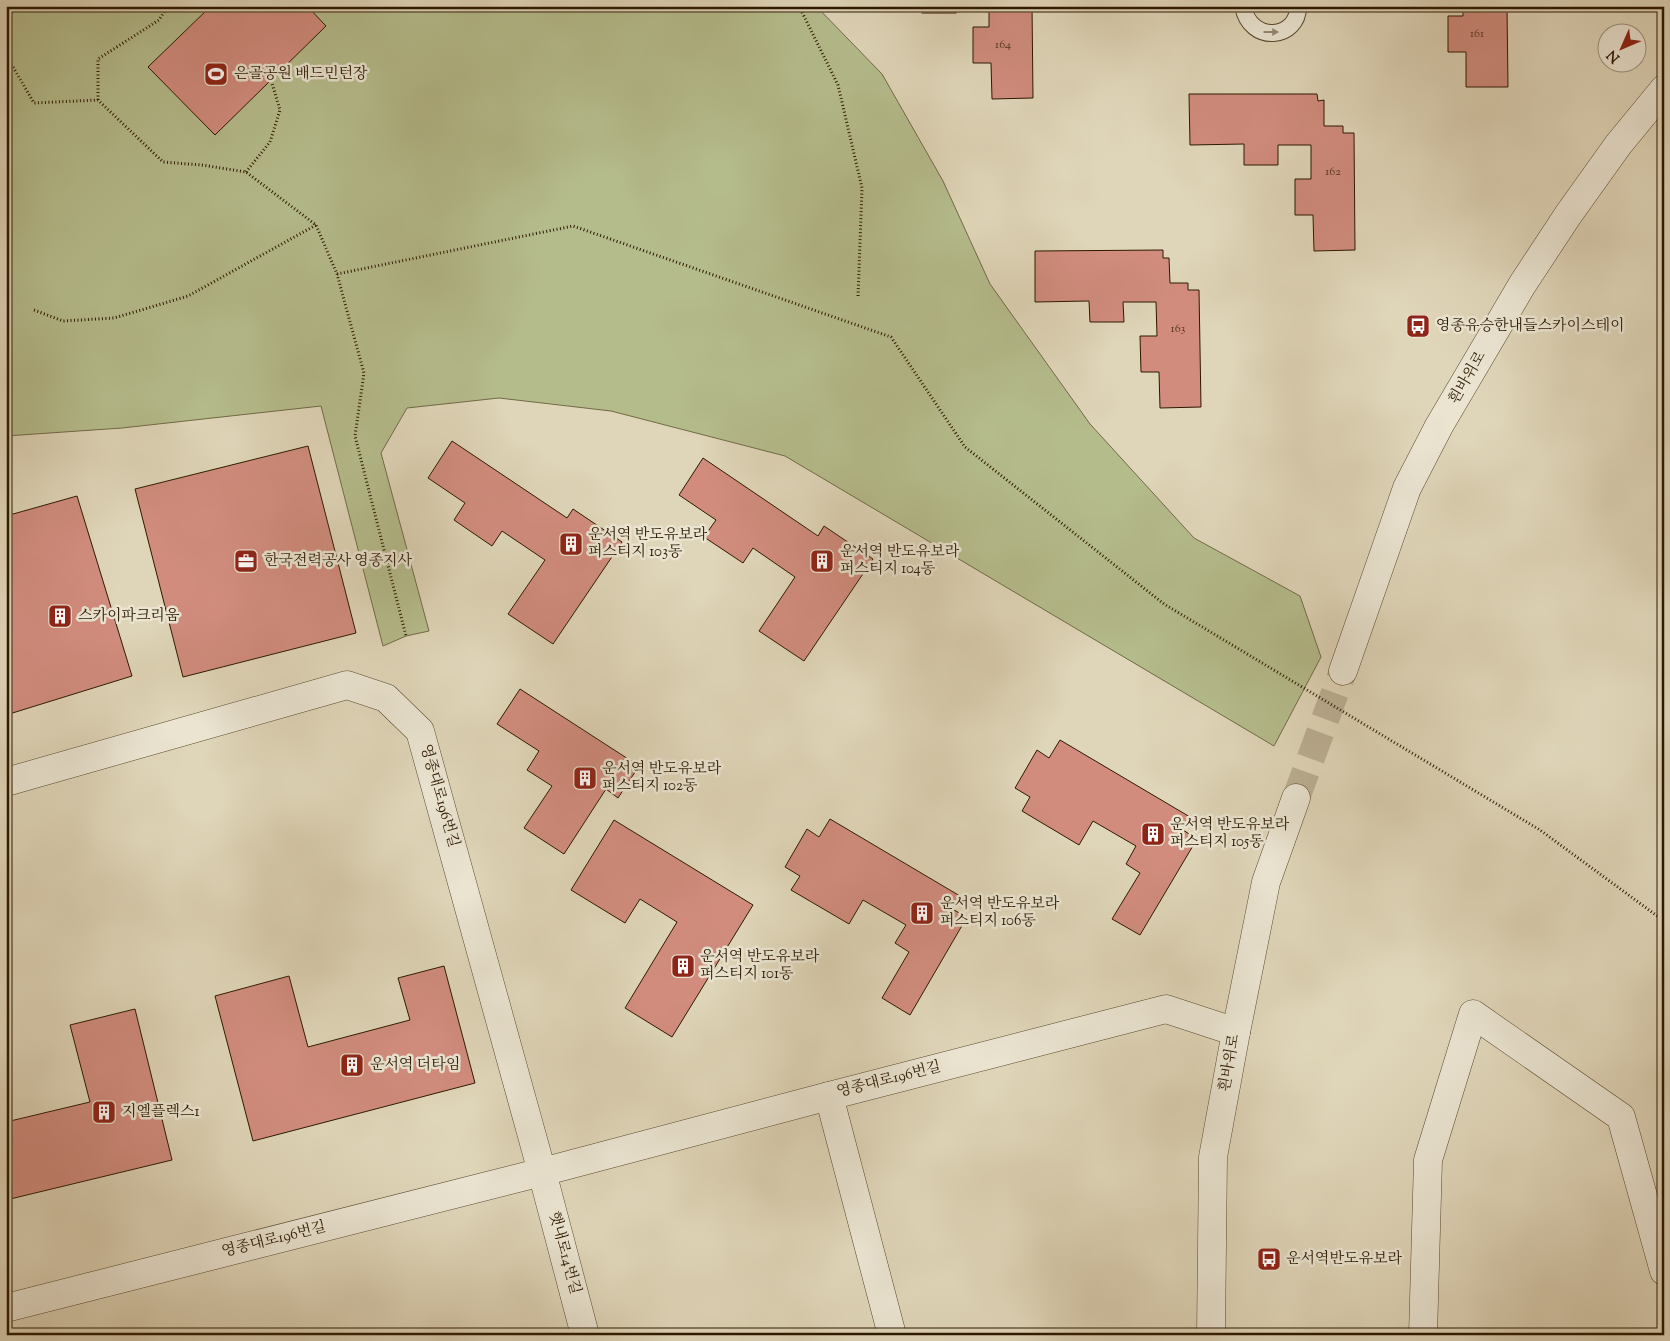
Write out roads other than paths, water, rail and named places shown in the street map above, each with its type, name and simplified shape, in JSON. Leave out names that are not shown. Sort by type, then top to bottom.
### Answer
[{"type":"street","name":"흰바위로","points":[[1344,670],[1407,488],[1439,426],[1522,285],[1568,215],[1618,145],[1664,89]]},
{"type":"street","name":"영종대로196번길","points":[[6,782],[347,685],[386,698],[420,731],[542,1172]]},
{"type":"street","name":"흰바위로","points":[[1211,1335],[1213,1157],[1266,882],[1296,798]]},
{"type":"street","name":"영종대로196번길","points":[[6,1308],[542,1172],[1166,1010],[1236,1032]]},
{"type":"street","points":[[1423,1335],[1428,1160],[1473,1014],[1621,1117],[1664,1271]]},
{"type":"street","points":[[829,1096],[892,1335]]},
{"type":"street","name":"햇내로14번길","points":[[542,1172],[585,1335]]},
{"type":"lane","points":[[1243,6],[1244,15],[1249,23],[1264,33],[1273,34],[1282,31],[1295,20],[1298,6]]},
{"type":"tunnel","points":[[1296,798],[1343,671]]},
{"type":"place","name":"은골공원 배드민턴장","points":[[216,74]]},
{"type":"place","name":"영종유승한내들스카이스테이","points":[[1418,326]]},
{"type":"place","name":"운서역 반도유보라 퍼스티지 103동","points":[[571,544]]},
{"type":"place","name":"한국전력공사 영종지사","points":[[246,561]]},
{"type":"place","name":"운서역 반도유보라 퍼스티지 104동","points":[[822,561]]},
{"type":"place","name":"스카이파크리움","points":[[60,616]]},
{"type":"place","name":"운서역 반도유보라 퍼스티지 102동","points":[[585,778]]},
{"type":"place","name":"운서역 반도유보라 퍼스티지 105동","points":[[1153,834]]},
{"type":"place","name":"운서역 반도유보라 퍼스티지 106동","points":[[922,913]]},
{"type":"place","name":"운서역 반도유보라 퍼스티지 101동","points":[[683,966]]},
{"type":"place","name":"운서역 더타임","points":[[352,1065]]},
{"type":"place","name":"지엘플렉스1","points":[[104,1112]]},
{"type":"place","name":"운서역반도유보라","points":[[1269,1259]]}]
